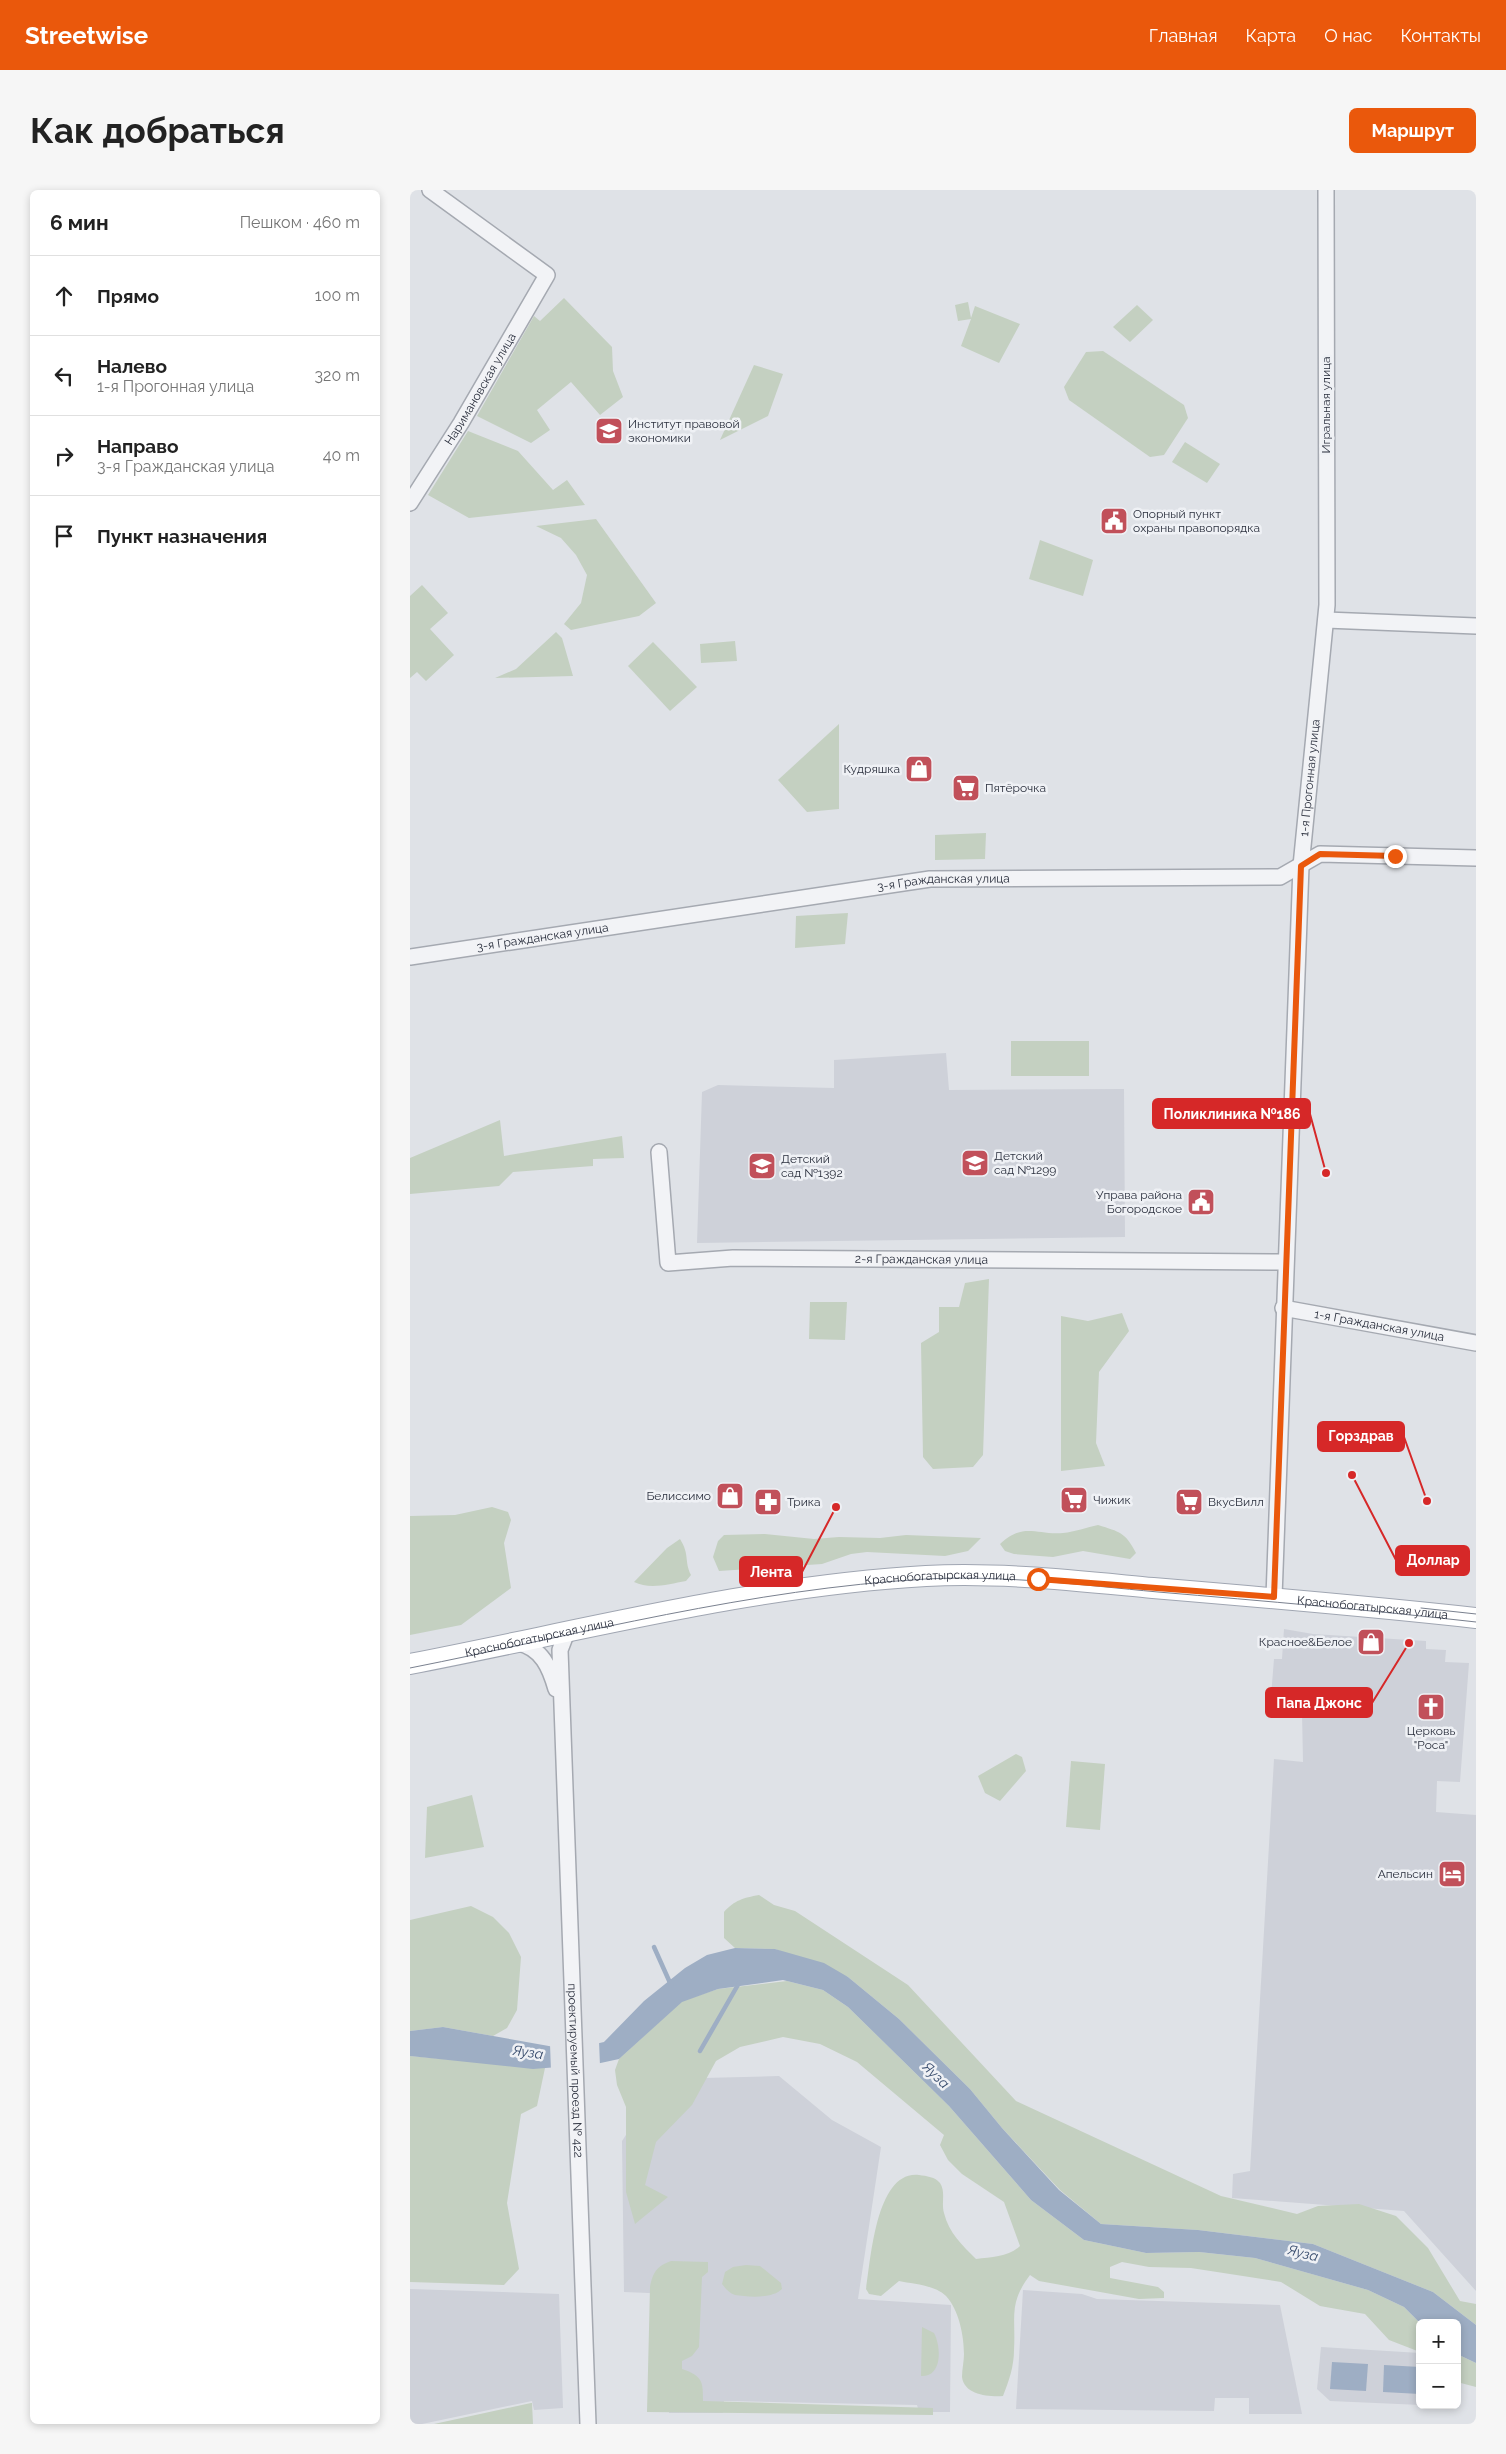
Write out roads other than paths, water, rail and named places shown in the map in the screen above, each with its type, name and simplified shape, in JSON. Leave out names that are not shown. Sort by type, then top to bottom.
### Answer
[{"type":"main road","name":"Краснобогатырская улица","points":[[410,1664],[699,1604],[803,1588],[929,1576],[1038,1579],[1274,1597],[1476,1618]]},
{"type":"street","name":"Наримановская улица","points":[[410,503],[461,423],[547,275],[430,190]]},
{"type":"street","name":"Игральная улица","points":[[1326,190],[1326,620]]},
{"type":"street","points":[[1326,620],[1476,626]]},
{"type":"street","name":"1-я Прогонная улица","points":[[1274,1597],[1283,1308],[1301,866],[1326,620]]},
{"type":"street","name":"3-я Гражданская улица","points":[[410,957],[930,879],[1280,877],[1320,854],[1476,858]]},
{"type":"street","name":"2-я Гражданская улица","points":[[659,1152],[668,1263],[733,1258],[1285,1262]]},
{"type":"street","name":"1-я Гражданская улица","points":[[1283,1308],[1476,1343]]},
{"type":"street","name":"проектируемый проезд № 422","points":[[570,1632],[565,1636],[560,1650],[588,2424]]},
{"type":"street","name":"проектируемый проезд № 422","points":[[518,1643],[527,1645],[540,1654],[552,1672],[563,1718]]},
{"type":"water","name":"Яуза","points":[[735,1948],[775,1949],[824,1963],[848,1977],[899,2019],[970,2089],[1002,2128],[1059,2190],[1101,2224],[1198,2230],[1313,2244],[1433,2292],[1476,2325],[1476,2363],[1461,2356],[1461,2319],[1416,2319],[1404,2307],[1368,2290],[1255,2258],[1199,2252],[1146,2253],[1084,2240],[1031,2200],[949,2106],[848,2007],[823,1990],[783,1980],[718,1989],[682,2002],[619,2059],[596,2064],[533,2069],[410,2056],[410,2031],[443,2027],[560,2048],[582,2047],[604,2042],[644,2001],[685,1968],[707,1955]]},
{"type":"water","points":[[1332,2362],[1368,2364],[1366,2391],[1330,2389]]},
{"type":"water","points":[[1384,2365],[1416,2367],[1416,2394],[1383,2392]]},
{"type":"waterway","points":[[654,1947],[671,1985]]},
{"type":"waterway","points":[[700,2051],[739,1983]]},
{"type":"tram line","points":[[410,1668],[731,1603],[796,1592],[926,1579],[984,1578],[1042,1581],[1476,1622]]},
{"type":"tram line","points":[[1421,1608],[1476,1614]]},
{"type":"place","name":"Институт правовой экономики","points":[[609,431]]},
{"type":"place","name":"Опорный пункт охраны правопорядка","points":[[1114,521]]},
{"type":"place","name":"Кудряшка","points":[[919,769]]},
{"type":"place","name":"Пятёрочка","points":[[966,788]]},
{"type":"place","name":"Детский сад №1299","points":[[975,1163]]},
{"type":"place","name":"Детский сад №1392","points":[[762,1166]]},
{"type":"place","name":"Поликлиника №186","points":[[1326,1173]]},
{"type":"place","name":"Управа района Богородское","points":[[1201,1202]]},
{"type":"place","name":"Доллар","points":[[1352,1475]]},
{"type":"place","name":"Белиссимо","points":[[730,1496]]},
{"type":"place","name":"Чижик","points":[[1074,1500]]},
{"type":"place","name":"Горздрав","points":[[1427,1501]]},
{"type":"place","name":"Трика","points":[[768,1502]]},
{"type":"place","name":"ВкусВилл","points":[[1189,1502]]},
{"type":"place","name":"Лента","points":[[836,1507]]},
{"type":"place","name":"Красное&Белое","points":[[1371,1642]]},
{"type":"place","name":"Папа Джонс","points":[[1409,1643]]},
{"type":"place","name":"Церковь \"Роса\"","points":[[1431,1707]]},
{"type":"place","name":"Апельсин","points":[[1452,1874]]}]
